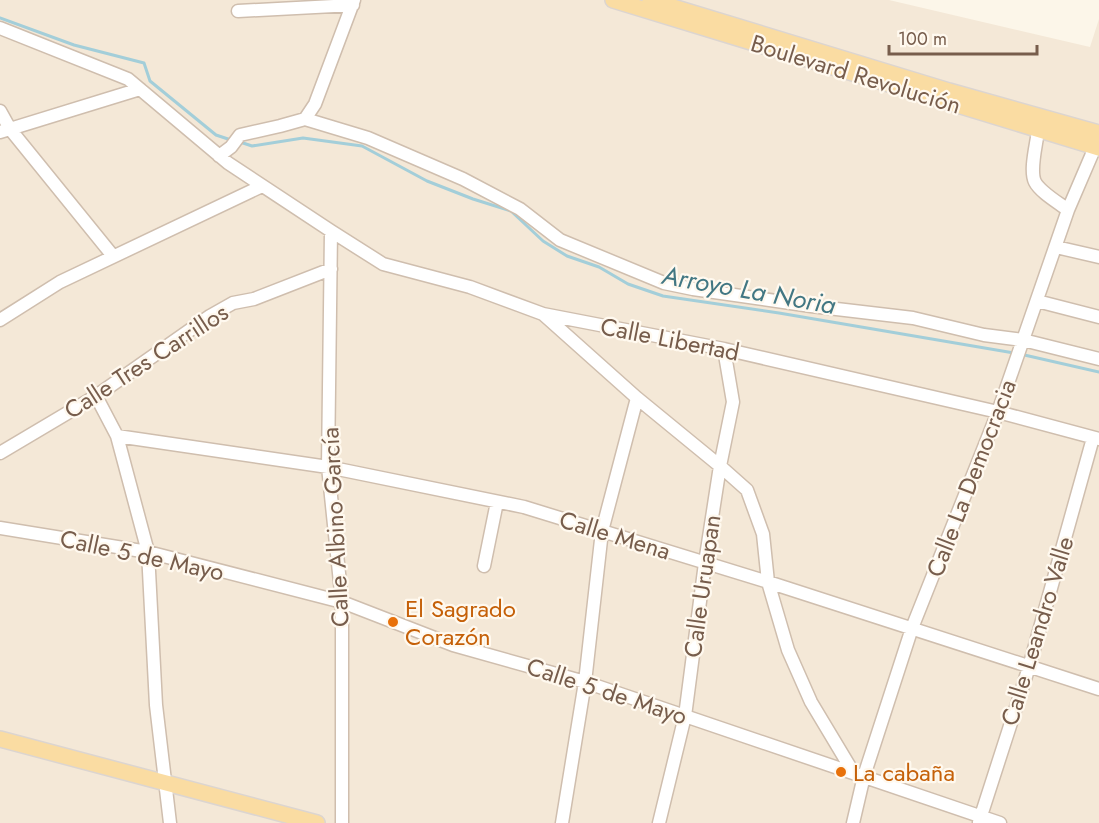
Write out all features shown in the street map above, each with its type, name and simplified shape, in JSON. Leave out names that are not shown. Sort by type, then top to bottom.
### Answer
[{"type":"main road","name":"Boulevard Revolución","points":[[613,0],[857,69],[949,91],[1098,141]]},
{"type":"main road","name":"Boulevard Revolución","points":[[650,0],[1038,130],[1098,141]]},
{"type":"main road","points":[[0,739],[317,823]]},
{"type":"street","points":[[238,11],[354,2],[315,104],[305,119]]},
{"type":"street","name":"Calle Libertad","points":[[0,28],[128,79],[219,156],[383,264],[470,287],[543,314],[724,349],[998,412],[1096,439]]},
{"type":"street","points":[[5,130],[140,89]]},
{"type":"street","points":[[0,111],[5,130],[113,256]]},
{"type":"street","points":[[219,156],[231,147],[240,135],[305,119],[368,138],[463,179],[520,209],[560,240],[664,283],[787,303],[913,318],[1021,344],[1099,359]]},
{"type":"street","points":[[1038,130],[1034,162],[1035,182],[1068,210]]},
{"type":"street","name":"Calle La Democracia","points":[[853,823],[858,774],[912,628],[998,412],[1068,210],[1098,141]]},
{"type":"street","points":[[0,320],[60,282],[262,186]]},
{"type":"street","name":"Calle Albino García","points":[[331,231],[328,467],[342,602],[342,823]]},
{"type":"street","points":[[1056,247],[1099,256]]},
{"type":"street","name":"Calle Tres Carrillos","points":[[0,453],[96,396],[210,316],[233,303],[254,299],[330,269]]},
{"type":"street","points":[[1036,301],[1099,317]]},
{"type":"street","points":[[543,314],[637,398],[747,490],[763,534],[768,582],[788,650],[811,702],[858,774]]},
{"type":"street","name":"Calle Uruapan","points":[[660,823],[685,716],[705,563],[720,466],[733,402],[724,349]]},
{"type":"street","points":[[96,396],[117,436],[148,552],[156,705],[170,823]]},
{"type":"street","points":[[562,823],[585,682],[602,531],[637,398]]},
{"type":"street","name":"Calle Mena","points":[[117,436],[328,467],[524,507],[768,582],[1099,689]]},
{"type":"street","name":"Calle Leandro Valle","points":[[979,820],[1029,667],[1096,439]]},
{"type":"street","points":[[484,566],[497,502]]},
{"type":"street","name":"Calle 5 de Mayo","points":[[0,528],[148,552],[342,602],[453,645],[585,682],[858,774],[979,820],[1000,823]]},
{"type":"street","points":[[856,810],[860,823]]},
{"type":"shaded area","points":[[0,0],[889,0],[1090,47],[1099,19],[1099,823],[0,823]]},
{"type":"waterway","name":"Arroyo La Noria","points":[[0,18],[74,45],[144,63],[150,81],[216,135],[231,140]]},
{"type":"waterway","name":"Arroyo La Noria","points":[[240,142],[252,146],[303,138],[362,146],[427,181],[511,211],[543,241],[567,256],[599,267],[628,284],[663,296],[779,313],[1014,353]]},
{"type":"waterway","name":"Arroyo La Noria","points":[[1020,354],[1099,372]]},
{"type":"place","name":"El Sagrado Corazón","points":[[393,622]]},
{"type":"place","name":"La cabaña","points":[[841,772]]}]
